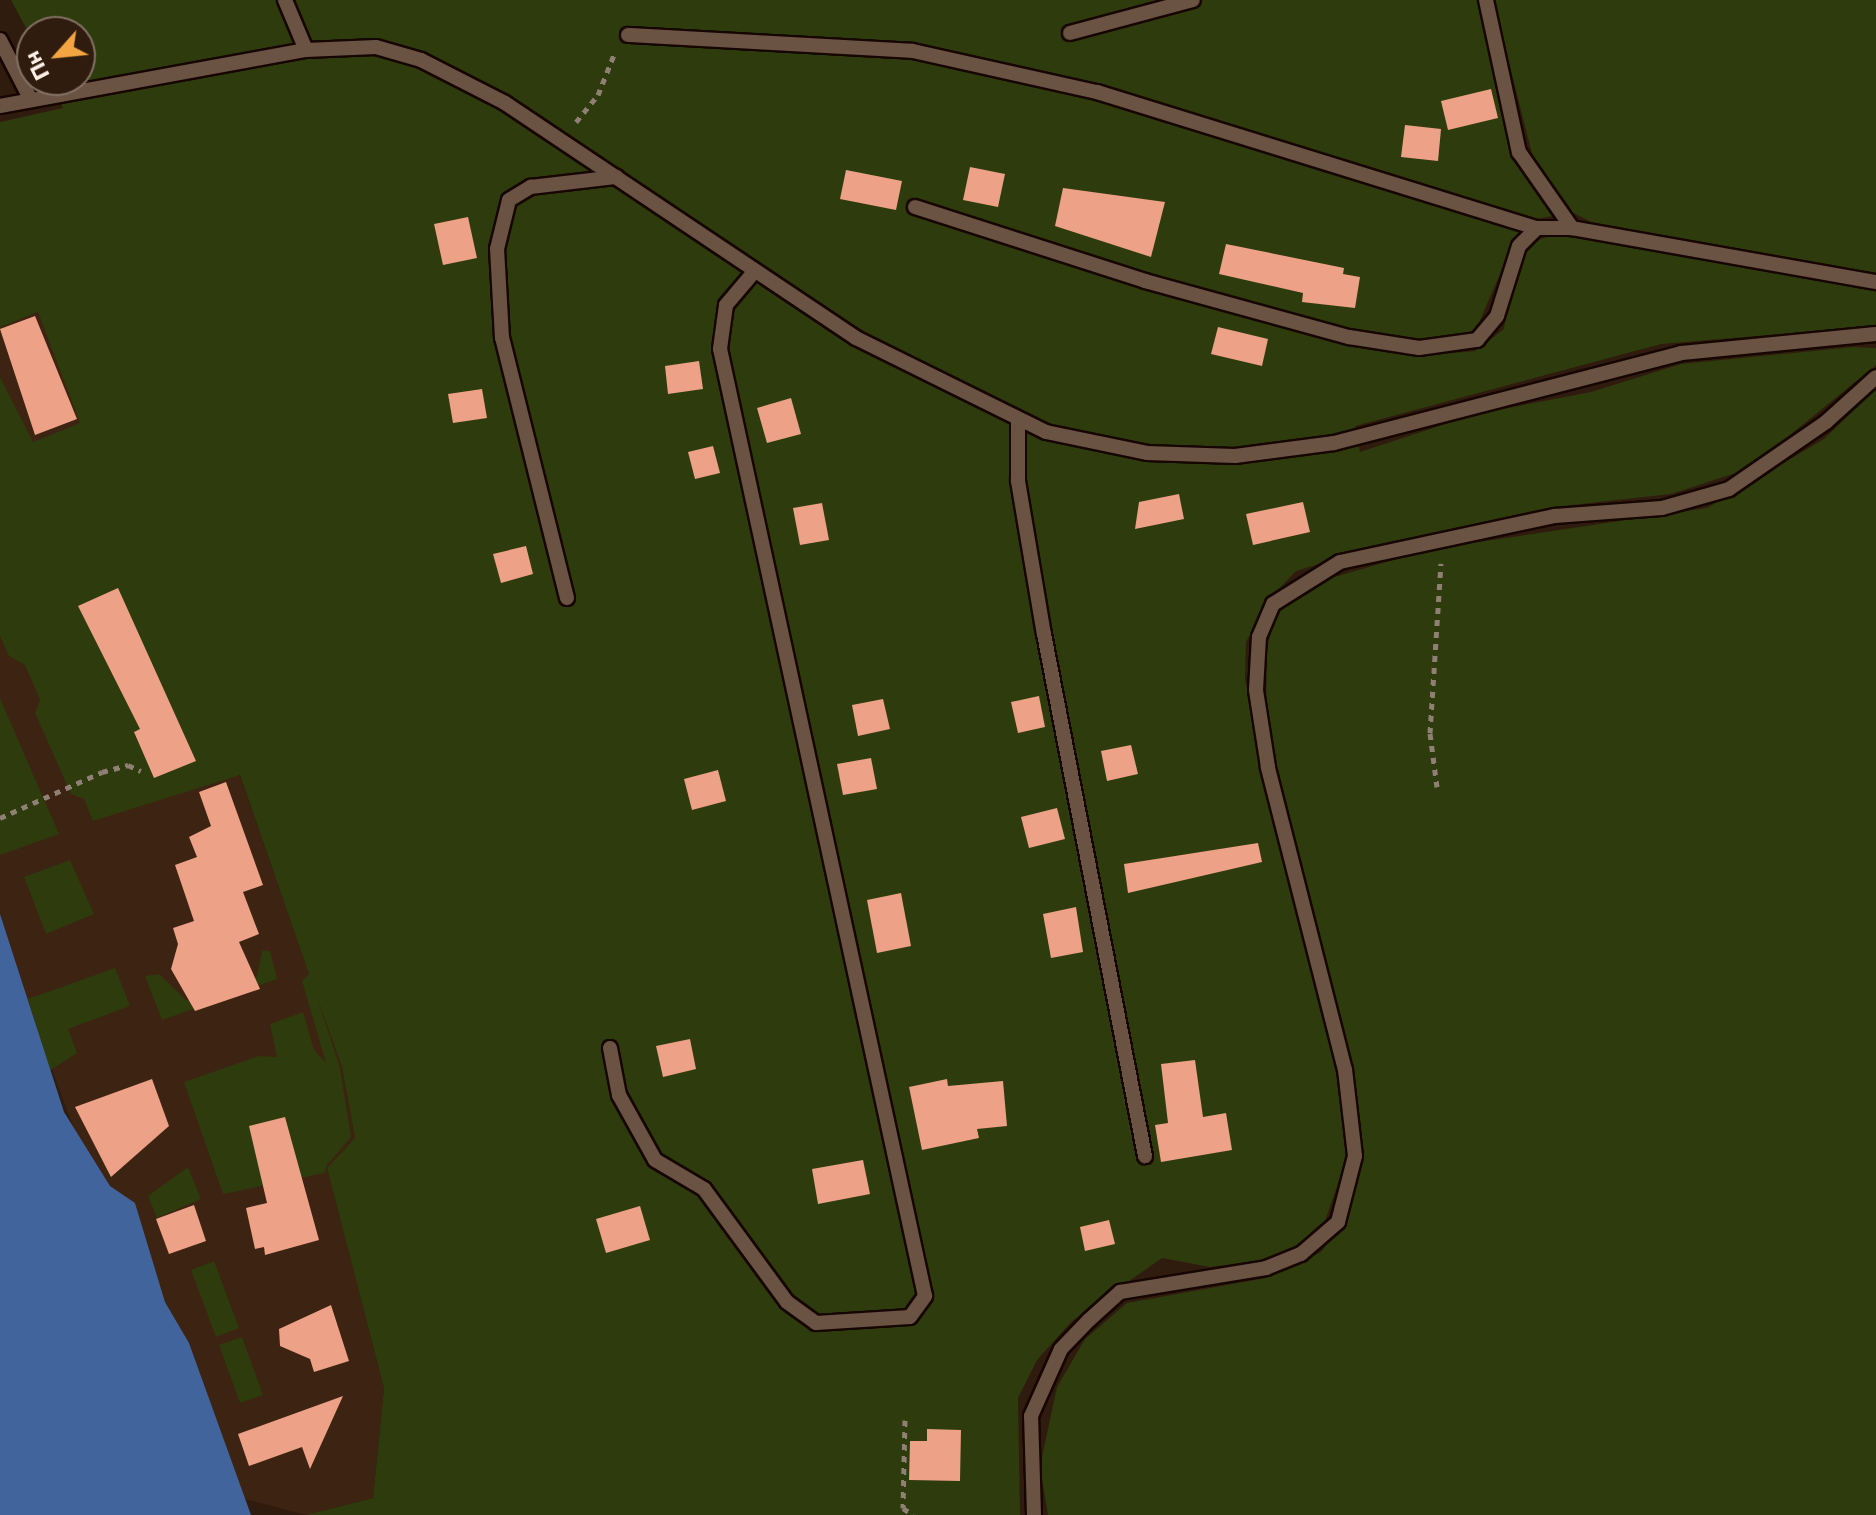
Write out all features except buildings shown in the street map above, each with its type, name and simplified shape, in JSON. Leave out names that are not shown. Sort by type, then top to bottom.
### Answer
[{"type":"lane","points":[[285,0],[306,50]]},
{"type":"lane","points":[[1070,33],[1193,0]]},
{"type":"lane","points":[[1486,0],[1519,152],[1572,228]]},
{"type":"lane","points":[[628,35],[913,51],[1112,96],[1537,228],[1572,228],[1876,282]]},
{"type":"lane","points":[[0,40],[30,98]]},
{"type":"lane","points":[[0,106],[30,98],[306,50],[376,47],[421,60],[556,138],[753,273],[856,338],[1018,421],[1147,453],[1235,456],[1334,443],[1681,353],[1876,334]]},
{"type":"lane","points":[[567,598],[502,338],[497,249],[509,200],[531,187],[616,177]]},
{"type":"lane","points":[[915,207],[1145,281],[1349,337],[1419,348],[1477,340],[1497,316],[1519,246],[1537,228]]},
{"type":"lane","points":[[610,1048],[619,1095],[655,1160],[704,1189],[787,1302],[816,1323],[910,1317],[925,1296],[720,349],[726,305],[753,273]]},
{"type":"lane","points":[[1034,1515],[1031,1416],[1061,1349],[1089,1320],[1120,1292],[1266,1268],[1301,1254],[1338,1222],[1355,1156],[1345,1070],[1268,767],[1256,690],[1259,637],[1273,604],[1301,581],[1340,562],[1555,516],[1662,508],[1729,489],[1826,422],[1876,377]]},
{"type":"lane","points":[[1018,421],[1018,481],[1044,634],[1145,1156]]},
{"type":"path","points":[[556,138],[598,95],[628,35]]},
{"type":"path","points":[[1437,787],[1430,733],[1442,538]]},
{"type":"path","points":[[0,818],[102,772],[128,765],[141,771]]},
{"type":"path","points":[[905,1420],[903,1508],[913,1515]]},
{"type":"shaded area","points":[[0,208],[147,594],[237,768],[342,1067],[355,1138],[327,1168],[384,1388],[373,1498],[306,1515],[245,1499],[189,1343],[165,1302],[135,1203],[110,1186],[81,1148],[7,947],[0,914]]},
{"type":"green space","points":[[11,0],[1479,0],[1513,159],[1553,216],[1536,219],[1514,241],[1475,332],[1432,342],[1363,330],[1362,344],[1421,356],[1475,351],[1504,329],[1510,286],[1530,242],[1558,234],[1876,290],[1876,326],[1661,344],[1355,426],[1360,452],[1476,414],[1591,392],[1681,364],[1854,347],[1876,348],[1876,365],[1748,469],[1671,494],[1554,507],[1391,542],[1296,571],[1271,597],[1246,642],[1245,680],[1338,1077],[1348,1155],[1325,1221],[1287,1257],[1210,1267],[1162,1258],[1072,1321],[1037,1360],[1018,1398],[1020,1515],[306,1515],[373,1498],[384,1388],[327,1168],[355,1138],[342,1067],[317,997],[340,1068],[351,1137],[327,1165],[324,1173],[223,1194],[184,1082],[259,1056],[277,1057],[270,1024],[303,1012],[314,1050],[326,1063],[302,981],[309,974],[240,775],[93,821],[84,799],[71,794],[35,713],[40,700],[25,665],[9,656],[0,636],[0,377],[33,442],[80,423],[38,312],[0,327],[0,122],[63,108],[58,96],[96,96],[96,16],[20,16]]},
{"type":"green space","points":[[1493,0],[1876,0],[1876,274],[1604,229],[1572,212],[1537,173]]},
{"type":"green space","points":[[1876,389],[1876,1515],[1048,1515],[1040,1466],[1057,1387],[1085,1339],[1127,1303],[1266,1278],[1321,1252],[1347,1217],[1357,1182],[1361,1126],[1350,1057],[1266,724],[1267,647],[1277,611],[1331,578],[1431,549],[1707,508],[1824,439]]},
{"type":"green space","points":[[0,698],[59,834],[0,855]]},
{"type":"green space","points":[[70,860],[94,914],[46,934],[24,877]]},
{"type":"green space","points":[[262,951],[270,951],[277,979],[162,1020],[145,976],[159,974],[186,1000],[216,999],[257,976]]},
{"type":"green space","points":[[115,968],[130,1006],[68,1029],[77,1053],[49,1071],[28,999]]},
{"type":"green space","points":[[188,1167],[201,1199],[157,1218],[148,1196]]},
{"type":"green space","points":[[214,1261],[239,1328],[216,1337],[191,1270]]},
{"type":"green space","points":[[242,1337],[263,1395],[240,1403],[219,1345]]},
{"type":"water","points":[[0,914],[64,1112],[110,1186],[135,1203],[165,1302],[189,1343],[251,1515],[0,1515]]}]
